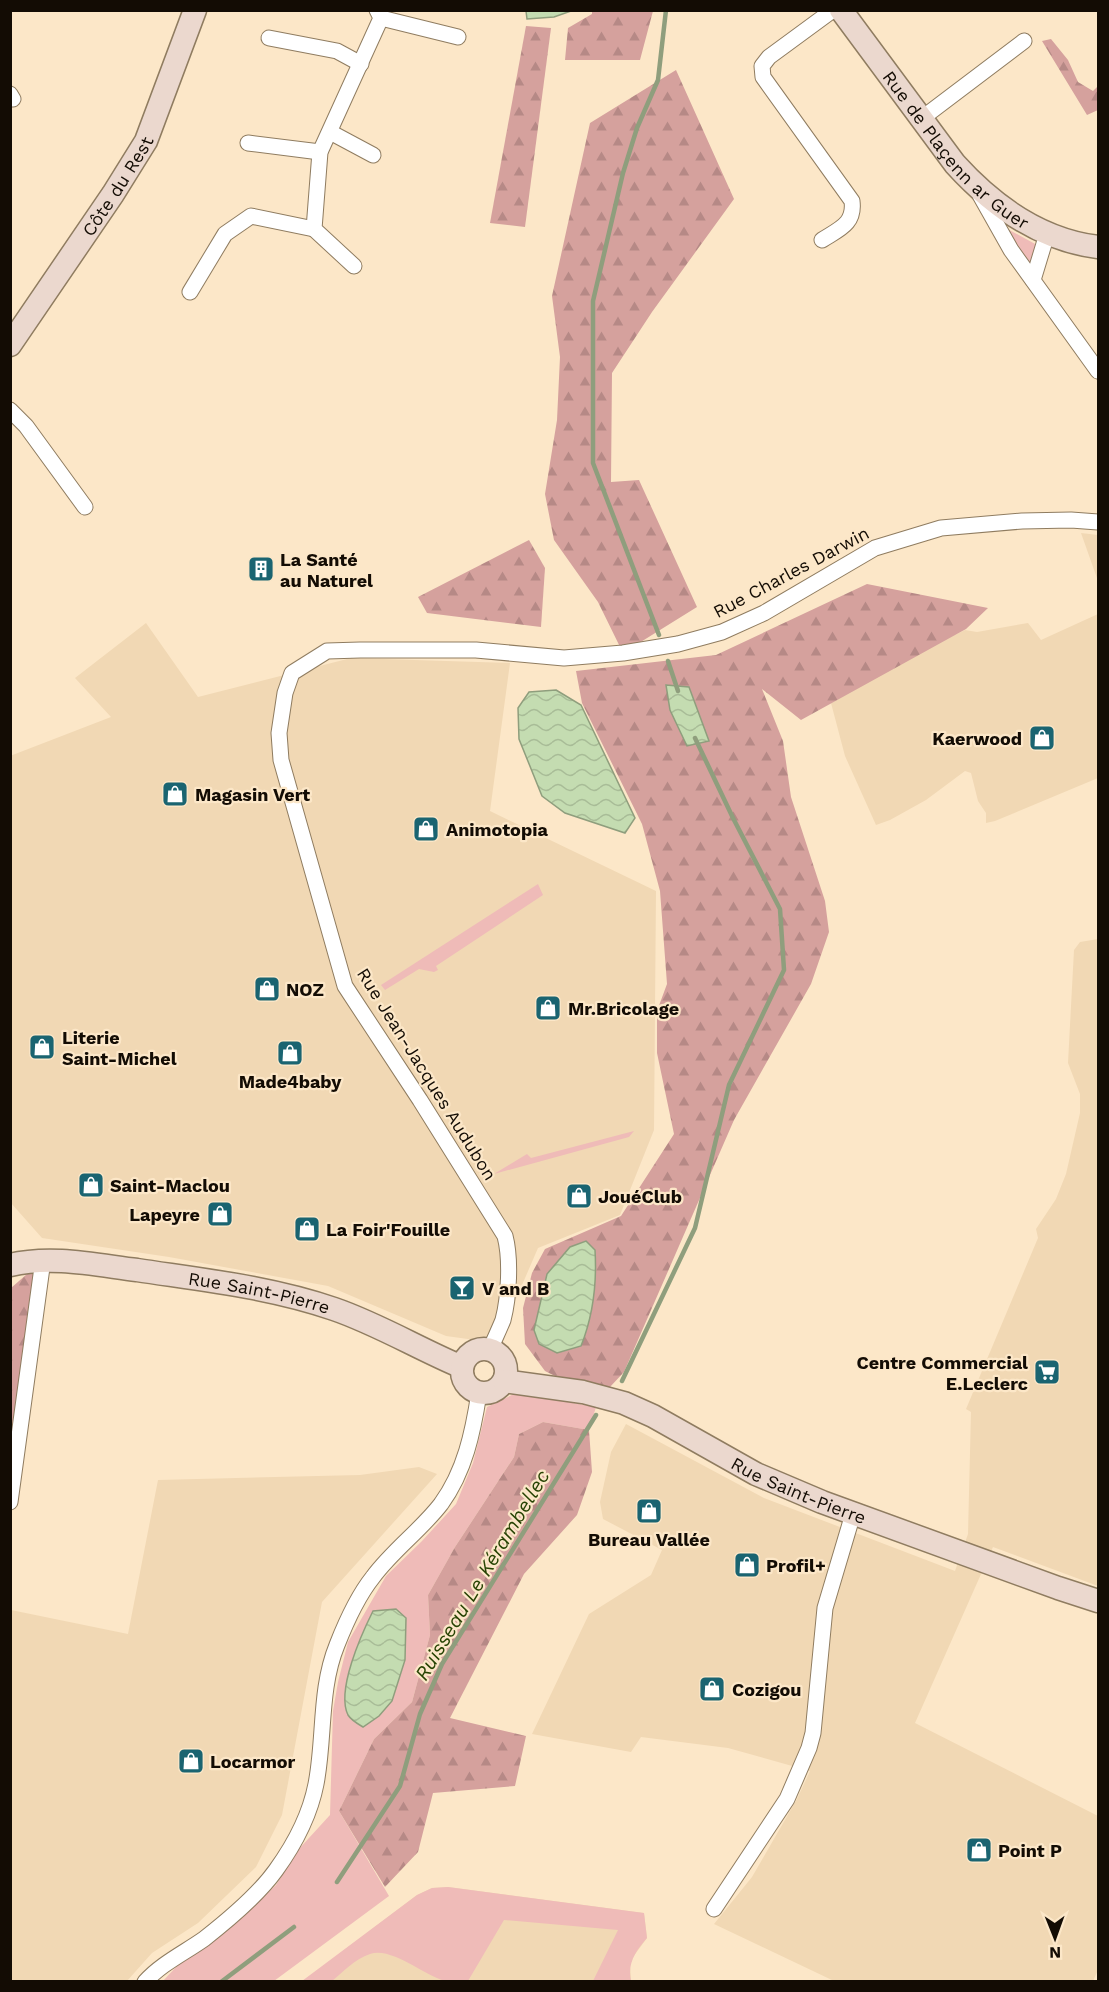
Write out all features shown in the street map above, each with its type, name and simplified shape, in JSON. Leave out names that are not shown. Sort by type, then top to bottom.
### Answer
[{"type":"main road","name":"Côte du Rest","points":[[10,345],[113,194],[146,141],[195,10]]},
{"type":"main road","name":"Rue de Plaçenn ar Guer","points":[[841,10],[955,164],[976,187],[1017,219],[1047,234],[1063,240],[1098,247]]},
{"type":"main road","name":"Rue Saint-Pierre","points":[[10,1249],[43,1260],[100,1265],[222,1282],[298,1298],[366,1321],[462,1367]]},
{"type":"main road","name":"Rue Saint-Pierre","points":[[10,1265],[43,1260]]},
{"type":"main road","points":[[490,1350],[496,1353],[504,1363],[506,1375],[504,1381],[492,1392],[479,1393],[466,1385],[463,1380],[462,1367],[469,1355],[476,1351],[490,1350]]},
{"type":"main road","name":"Rue Saint-Pierre","points":[[504,1381],[583,1392],[624,1403],[653,1416],[756,1474],[853,1514],[1098,1601]]},
{"type":"street","points":[[822,240],[848,223],[853,213],[852,201],[763,77],[762,66],[769,57],[833,10]]},
{"type":"street","points":[[314,229],[320,152],[361,64],[379,14],[458,37]]},
{"type":"street","points":[[269,38],[337,51],[361,64]]},
{"type":"street","points":[[921,119],[1024,41]]},
{"type":"street","points":[[330,132],[373,155]]},
{"type":"street","points":[[248,143],[320,152]]},
{"type":"street","points":[[976,187],[1011,250],[1098,370]]},
{"type":"street","points":[[190,292],[225,234],[251,216],[314,229],[354,266]]},
{"type":"street","points":[[1033,280],[1047,234]]},
{"type":"street","points":[[10,410],[26,426],[85,507]]},
{"type":"street","name":"Rue Charles Darwin","points":[[292,673],[327,651],[476,650],[564,658],[678,644],[722,632],[764,613],[874,548],[941,528],[1022,521],[1098,522]]},
{"type":"street","name":"Rue Jean-Jacques Audubon","points":[[292,673],[285,693],[279,733],[281,760],[345,986],[505,1236],[510,1270],[503,1319],[490,1350]]},
{"type":"street","points":[[10,1502],[43,1260]]},
{"type":"street","points":[[145,1982],[171,1960],[203,1940],[235,1914],[275,1872],[290,1850],[303,1825],[316,1785],[327,1674],[336,1648],[346,1624],[373,1576],[441,1504],[457,1475],[472,1433],[479,1393]]},
{"type":"street","points":[[714,1909],[787,1799],[809,1748],[813,1733],[825,1608],[853,1514]]},
{"type":"shaded area","points":[[1002,226],[1037,245],[1031,269]]},
{"type":"shaded area","points":[[1081,533],[1098,535],[1098,581]]},
{"type":"shaded area","points":[[1098,614],[1098,778],[986,823],[986,813],[978,801],[971,773],[965,771],[926,800],[876,825],[845,756],[831,703],[930,647],[965,630],[977,632],[1028,623],[1041,640]]},
{"type":"shaded area","points":[[146,623],[198,697],[351,658],[510,663],[490,811],[656,891],[654,1130],[620,1215],[538,1248],[497,1343],[446,1336],[328,1286],[169,1257],[42,1238],[11,1203],[10,756],[111,717],[75,678]]},
{"type":"shaded area","points":[[538,884],[543,895],[436,966],[438,970],[434,972],[419,969],[385,990],[381,985]]},
{"type":"shaded area","points":[[1098,939],[1098,1586],[993,1547],[915,1723],[1098,1816],[1098,1970],[1093,1981],[834,1981],[714,1924],[752,1877],[797,1799],[810,1771],[728,1748],[641,1737],[631,1752],[532,1734],[589,1614],[651,1575],[662,1550],[603,1519],[600,1502],[611,1452],[626,1424],[764,1498],[955,1571],[968,1534],[971,1412],[966,1409],[1038,1238],[1036,1229],[1056,1199],[1066,1174],[1080,1113],[1080,1094],[1068,1063],[1074,950],[1080,942]]},
{"type":"shaded area","points":[[634,1131],[629,1137],[494,1174],[527,1154],[531,1158]]},
{"type":"shaded area","points":[[516,1393],[596,1407],[589,1430],[543,1422],[519,1434],[514,1457],[455,1547],[428,1595],[430,1635],[412,1702],[374,1739],[339,1811],[389,1896],[274,1981],[162,1982],[178,1965],[243,1917],[276,1885],[298,1850],[330,1815],[333,1711],[348,1642],[386,1576],[456,1504],[473,1463],[487,1407]]},
{"type":"shaded area","points":[[419,1467],[437,1474],[322,1602],[282,1815],[256,1867],[198,1923],[152,1953],[127,1981],[11,1981],[11,1610],[128,1634],[158,1480],[360,1475]]},
{"type":"shaded area","points":[[448,1887],[644,1913],[647,1938],[630,1965],[631,1981],[302,1982],[417,1895],[432,1888]]},
{"type":"shaded area","points":[[448,1887],[644,1913],[647,1938],[631,1963],[631,1981],[593,1981],[618,1930],[504,1920],[468,1981],[451,1982],[440,1979],[399,1958],[379,1953],[359,1959],[332,1981],[302,1981],[417,1895],[432,1888]]},
{"type":"green space","points":[[592,11],[653,11],[640,60],[565,60],[568,28],[592,14]]},
{"type":"green space","points":[[526,26],[551,28],[525,227],[490,223]]},
{"type":"green space","points":[[1051,39],[1068,60],[1078,82],[1093,91],[1098,86],[1098,110],[1087,115],[1042,41]]},
{"type":"green space","points":[[676,70],[734,199],[652,312],[612,373],[611,482],[639,480],[697,607],[623,653],[598,602],[554,540],[545,494],[557,420],[560,357],[552,296],[590,123]]},
{"type":"green space","points":[[529,540],[545,568],[541,627],[427,613],[418,597]]},
{"type":"green space","points":[[867,584],[988,608],[966,629],[801,720],[762,689],[783,741],[791,797],[825,901],[829,932],[811,984],[734,1120],[624,1372],[610,1387],[559,1378],[545,1371],[525,1344],[523,1308],[532,1273],[545,1249],[621,1216],[674,1134],[657,1053],[657,1011],[667,984],[660,891],[642,824],[582,703],[576,671],[716,655]]},
{"type":"green space","points":[[43,1260],[11,1501],[11,1288]]},
{"type":"green space","points":[[543,1422],[589,1430],[592,1472],[577,1515],[524,1574],[450,1718],[526,1736],[515,1786],[433,1793],[418,1852],[385,1887],[339,1811],[374,1739],[412,1702],[430,1635],[428,1595],[455,1547],[514,1457],[519,1434]]},
{"type":"water","points":[[526,10],[571,11],[554,17],[527,19]]},
{"type":"water","points":[[666,685],[689,687],[709,741],[687,746],[670,710]]},
{"type":"water","points":[[556,690],[581,705],[635,818],[625,833],[565,813],[542,796],[519,739],[518,708],[529,692]]},
{"type":"water","points":[[586,1241],[595,1250],[595,1287],[589,1323],[581,1346],[557,1353],[539,1344],[534,1330],[547,1274],[570,1247]]},
{"type":"water","points":[[396,1609],[406,1618],[405,1660],[392,1701],[379,1716],[363,1727],[348,1715],[345,1705],[347,1678],[362,1634],[373,1611]]},
{"type":"waterway","name":"Ruisseau Le Kérambellec","points":[[659,635],[593,463],[593,301],[623,173],[637,128],[658,80],[666,10]]},
{"type":"waterway","name":"Ruisseau Le Kérambellec","points":[[668,661],[678,691]]},
{"type":"waterway","name":"Ruisseau Le Kérambellec","points":[[622,1381],[695,1228],[729,1085],[784,970],[780,909],[695,738]]},
{"type":"waterway","name":"Ruisseau Le Kérambellec","points":[[337,1882],[400,1786],[420,1714],[442,1664],[596,1415]]},
{"type":"waterway","name":"Ruisseau Le Kérambellec","points":[[221,1982],[294,1927]]},
{"type":"place","name":"La Santé au Naturel","points":[[261,569]]},
{"type":"place","name":"Kaerwood","points":[[1042,738]]},
{"type":"place","name":"Magasin Vert","points":[[175,794]]},
{"type":"place","name":"Animotopia","points":[[426,829]]},
{"type":"place","name":"NOZ","points":[[267,989]]},
{"type":"place","name":"Mr.Bricolage","points":[[548,1008]]},
{"type":"place","name":"Literie Saint-Michel","points":[[42,1047]]},
{"type":"place","name":"Made4baby","points":[[290,1053]]},
{"type":"place","name":"Saint-Maclou","points":[[91,1185]]},
{"type":"place","name":"JouéClub","points":[[579,1196]]},
{"type":"place","name":"Lapeyre","points":[[220,1214]]},
{"type":"place","name":"La Foir'Fouille","points":[[307,1229]]},
{"type":"place","name":"V and B","points":[[462,1288]]},
{"type":"place","name":"Centre Commercial E.Leclerc","points":[[1047,1372]]},
{"type":"place","name":"Bureau Vallée","points":[[649,1511]]},
{"type":"place","name":"Profil+","points":[[747,1565]]},
{"type":"place","name":"Cozigou","points":[[712,1689]]},
{"type":"place","name":"Locarmor","points":[[191,1761]]},
{"type":"place","name":"Point P","points":[[979,1850]]}]
